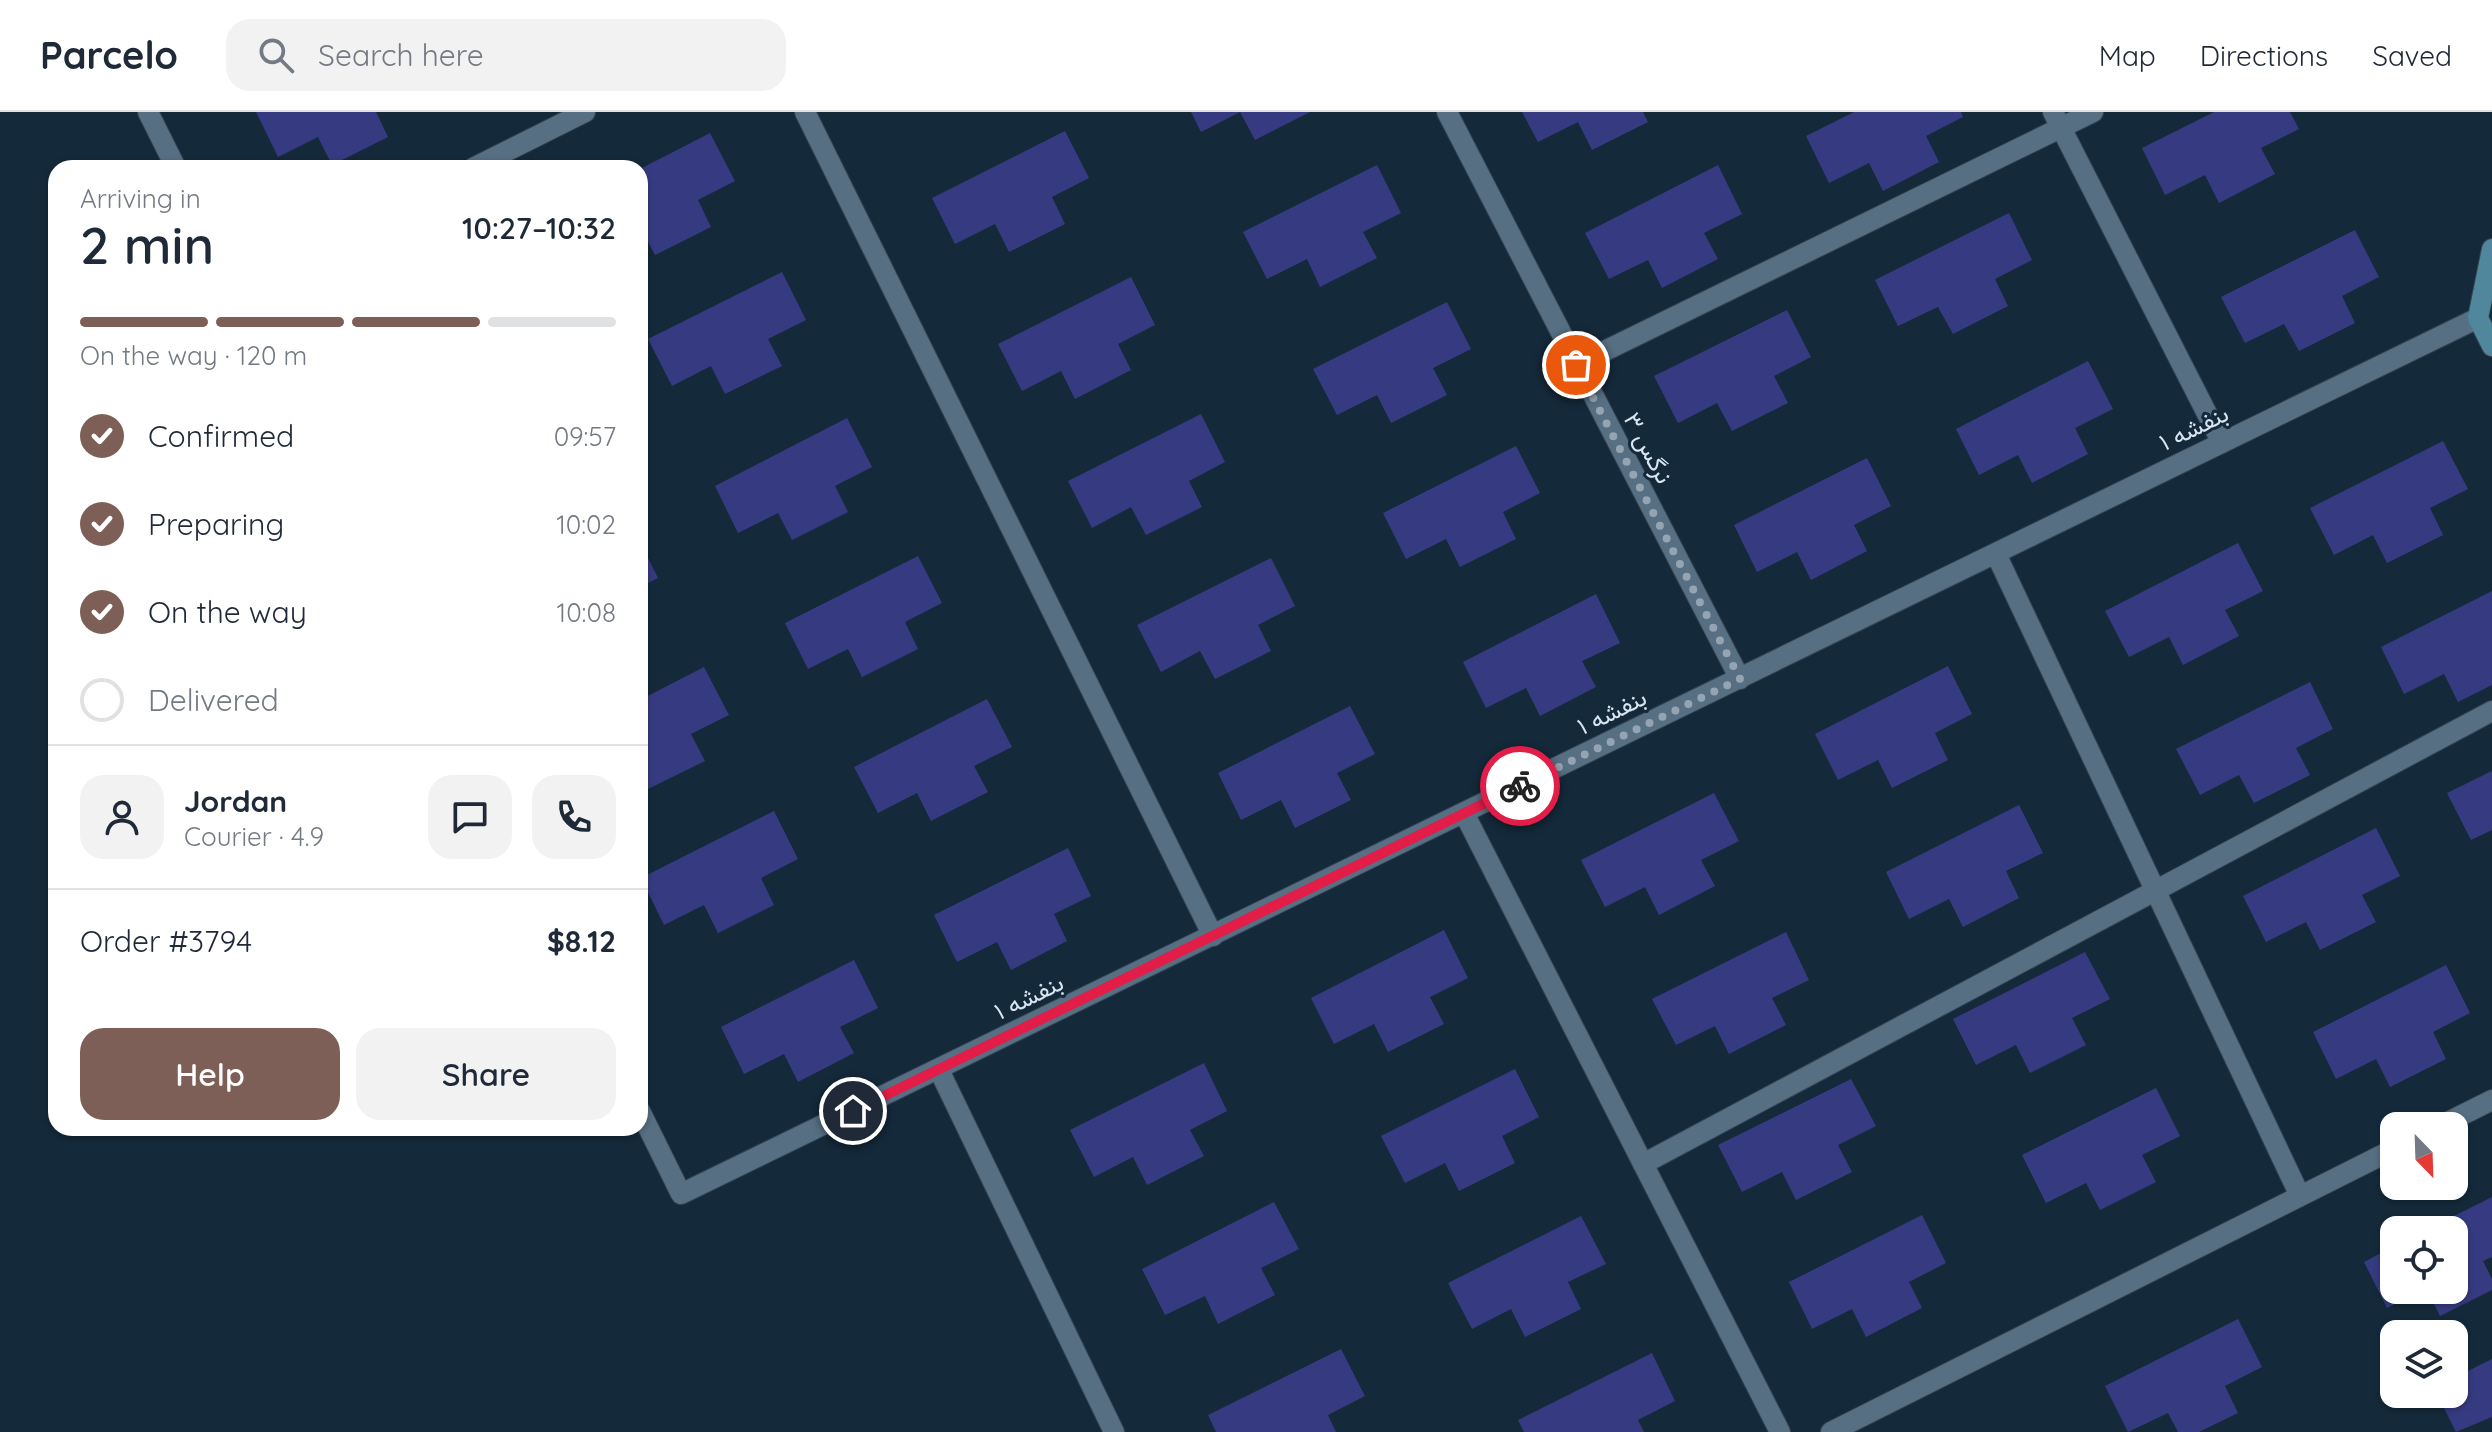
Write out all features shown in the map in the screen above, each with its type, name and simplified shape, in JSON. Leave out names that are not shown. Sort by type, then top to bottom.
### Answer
[{"type":"street","points":[[148,112],[172,160]]},
{"type":"street","points":[[489,160],[585,112]]},
{"type":"street","points":[[805,112],[1213,936]]},
{"type":"street","name":"نرگس ۳","points":[[1447,112],[1740,679]]},
{"type":"street","points":[[1576,365],[2057,119],[2093,112]]},
{"type":"street","points":[[2057,119],[2222,443]]},
{"type":"street","points":[[2492,249],[2485,317],[2492,346]]},
{"type":"street","name":"بنفشه ۱","points":[[648,1127],[681,1194],[2485,317]]},
{"type":"street","points":[[1996,554],[2300,1196]]},
{"type":"street","points":[[1643,1164],[2492,711]]},
{"type":"street","points":[[1464,813],[1780,1432]]},
{"type":"street","points":[[939,1070],[1114,1432]]},
{"type":"street","points":[[2468,1112],[2492,1100]]},
{"type":"street","points":[[1831,1432],[2380,1156]]},
{"type":"building","points":[[256,112],[376,112],[388,137],[342,160],[330,160],[318,137],[278,157]]},
{"type":"building","points":[[1191,112],[1240,112],[1201,132]]},
{"type":"building","points":[[1240,112],[1310,112],[1255,140]]},
{"type":"building","points":[[1522,112],[1643,112],[1648,122],[1592,150],[1578,122],[1538,142]]},
{"type":"building","points":[[1854,112],[1961,112],[1963,117],[1926,136],[1939,162],[1883,191],[1869,163],[1829,183],[1806,136]]},
{"type":"building","points":[[2214,112],[2290,112],[2299,129],[2261,148],[2275,174],[2219,203],[2205,175],[2165,195],[2142,148]]},
{"type":"building","points":[[1065,131],[1089,178],[1052,197],[1065,224],[1009,252],[995,224],[955,244],[932,198]]},
{"type":"building","points":[[710,133],[735,181],[698,200],[711,227],[655,255],[648,242],[648,165]]},
{"type":"building","points":[[1377,165],[1401,213],[1363,232],[1377,258],[1320,287],[1307,259],[1267,279],[1243,232]]},
{"type":"building","points":[[1718,165],[1742,214],[1704,233],[1718,259],[1662,288],[1648,260],[1609,279],[1585,233]]},
{"type":"building","points":[[2009,213],[2032,260],[1995,279],[2008,306],[1953,334],[1938,307],[1898,326],[1875,280]]},
{"type":"building","points":[[2355,230],[2379,277],[2342,296],[2355,323],[2299,351],[2284,324],[2245,343],[2221,297]]},
{"type":"building","points":[[782,272],[806,320],[768,339],[782,366],[725,394],[711,366],[672,386],[648,339]]},
{"type":"building","points":[[1131,277],[1155,325],[1118,344],[1131,370],[1075,399],[1061,371],[1022,391],[998,344]]},
{"type":"building","points":[[1447,302],[1471,349],[1433,368],[1447,395],[1391,423],[1377,395],[1337,415],[1313,369]]},
{"type":"building","points":[[1787,310],[1811,357],[1774,376],[1788,403],[1732,431],[1717,403],[1678,423],[1654,376]]},
{"type":"building","points":[[2088,361],[2113,409],[2075,428],[2088,454],[2032,483],[2018,455],[1979,475],[1956,429]]},
{"type":"building","points":[[1201,414],[1225,462],[1189,481],[1202,507],[1146,535],[1131,507],[1092,528],[1068,481]]},
{"type":"building","points":[[847,418],[872,467],[835,486],[848,512],[792,540],[778,513],[738,533],[715,486]]},
{"type":"building","points":[[2443,441],[2468,489],[2430,508],[2443,535],[2387,563],[2373,535],[2334,555],[2310,508]]},
{"type":"building","points":[[1516,446],[1540,493],[1503,512],[1516,539],[1460,567],[1446,539],[1406,559],[1383,513]]},
{"type":"building","points":[[1867,458],[1891,506],[1854,525],[1867,551],[1811,580],[1797,552],[1757,572],[1734,525]]},
{"type":"building","points":[[2238,543],[2263,591],[2225,610],[2239,636],[2183,665],[2169,637],[2129,657],[2105,611]]},
{"type":"building","points":[[918,556],[942,603],[905,622],[918,649],[862,677],[848,649],[808,669],[785,623]]},
{"type":"building","points":[[648,558],[658,578],[648,583]]},
{"type":"building","points":[[1271,558],[1295,606],[1258,625],[1271,651],[1215,679],[1200,651],[1161,672],[1137,625]]},
{"type":"building","points":[[2492,591],[2492,685],[2458,702],[2444,674],[2404,694],[2381,647]]},
{"type":"building","points":[[1596,594],[1620,643],[1582,661],[1596,687],[1540,716],[1526,688],[1486,708],[1463,662]]},
{"type":"building","points":[[1948,666],[1972,714],[1935,733],[1948,760],[1892,788],[1878,760],[1838,780],[1815,734]]},
{"type":"building","points":[[704,667],[729,715],[691,734],[705,761],[648,789],[648,696]]},
{"type":"building","points":[[2310,682],[2333,729],[2296,748],[2310,775],[2254,803],[2239,775],[2200,795],[2176,749]]},
{"type":"building","points":[[987,699],[1012,747],[974,766],[988,792],[931,821],[917,793],[878,813],[854,767]]},
{"type":"building","points":[[1350,706],[1375,754],[1337,773],[1351,800],[1295,828],[1281,800],[1241,820],[1218,773]]},
{"type":"building","points":[[2492,771],[2492,830],[2471,840],[2447,793]]},
{"type":"building","points":[[1714,793],[1739,841],[1701,860],[1715,886],[1659,915],[1645,887],[1605,907],[1581,860]]},
{"type":"building","points":[[2019,805],[2043,853],[2006,871],[2019,898],[1963,927],[1949,899],[1909,919],[1886,872]]},
{"type":"building","points":[[774,811],[798,859],[761,878],[774,905],[718,933],[704,905],[664,925],[648,892],[648,874]]},
{"type":"building","points":[[2376,828],[2400,876],[2362,895],[2376,922],[2320,950],[2306,922],[2266,942],[2243,896]]},
{"type":"building","points":[[1068,848],[1091,896],[1054,914],[1067,941],[1011,970],[997,942],[957,962],[934,915]]},
{"type":"building","points":[[1444,930],[1468,978],[1430,997],[1444,1024],[1388,1052],[1374,1024],[1334,1044],[1311,998]]},
{"type":"building","points":[[1786,932],[1809,980],[1772,998],[1786,1025],[1729,1054],[1715,1026],[1676,1045],[1652,999]]},
{"type":"building","points":[[2085,952],[2110,999],[2072,1018],[2086,1045],[2030,1073],[2016,1045],[1976,1065],[1953,1019]]},
{"type":"building","points":[[854,960],[878,1008],[840,1027],[854,1053],[798,1082],[784,1054],[744,1074],[721,1027]]},
{"type":"building","points":[[2446,965],[2470,1013],[2433,1032],[2446,1059],[2390,1087],[2376,1059],[2336,1079],[2313,1032]]},
{"type":"building","points":[[1204,1063],[1227,1111],[1190,1130],[1204,1156],[1147,1185],[1133,1157],[1094,1177],[1070,1130]]},
{"type":"building","points":[[1515,1069],[1539,1117],[1502,1136],[1515,1163],[1459,1191],[1445,1163],[1405,1183],[1381,1136]]},
{"type":"building","points":[[1851,1079],[1876,1126],[1838,1145],[1852,1172],[1796,1200],[1782,1172],[1742,1192],[1718,1145]]},
{"type":"building","points":[[2156,1088],[2180,1136],[2142,1155],[2156,1182],[2100,1210],[2086,1183],[2046,1203],[2022,1155]]},
{"type":"building","points":[[2492,1197],[2492,1257],[2483,1261],[2492,1279],[2492,1290],[2468,1302],[2468,1216],[2454,1216]]},
{"type":"building","points":[[1274,1202],[1299,1249],[1261,1268],[1275,1295],[1218,1324],[1205,1296],[1165,1315],[1142,1269]]},
{"type":"building","points":[[1922,1215],[1946,1263],[1909,1282],[1922,1308],[1866,1337],[1852,1309],[1812,1329],[1789,1282]]},
{"type":"building","points":[[1581,1216],[1606,1264],[1568,1282],[1581,1309],[1525,1337],[1511,1309],[1472,1329],[1448,1283]]},
{"type":"building","points":[[2380,1253],[2380,1294],[2364,1262]]},
{"type":"building","points":[[2434,1304],[2464,1304],[2440,1316]]},
{"type":"building","points":[[2238,1319],[2262,1367],[2225,1386],[2238,1413],[2199,1432],[2178,1432],[2168,1413],[2128,1432],[2105,1386]]},
{"type":"building","points":[[1341,1349],[1365,1396],[1328,1415],[1336,1432],[1216,1432],[1208,1415]]},
{"type":"building","points":[[1652,1353],[1675,1401],[1638,1420],[1644,1432],[1524,1432],[1518,1420]]},
{"type":"building","points":[[2492,1359],[2492,1417],[2456,1432],[2444,1408],[2468,1408],[2468,1371]]},
{"type":"way so far","points":[[1520,786],[1740,679],[1576,365]]},
{"type":"route","points":[[853,1111],[1520,786]]}]
